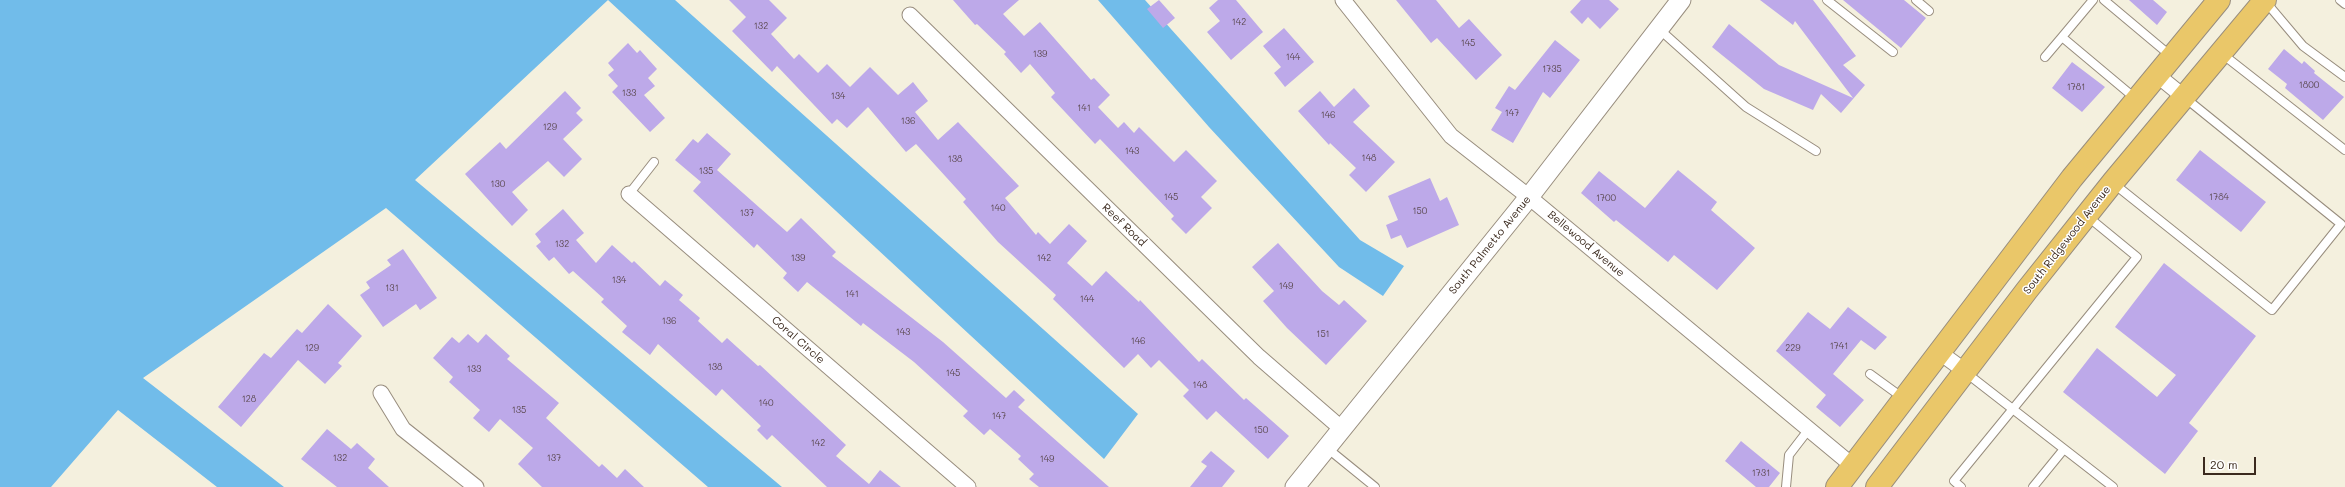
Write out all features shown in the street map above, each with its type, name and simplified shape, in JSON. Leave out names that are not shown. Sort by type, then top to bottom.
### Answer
[{"type":"main road","points":[[1837,487],[2072,178],[2220,0]]},
{"type":"main road","name":"South Ridgewood Avenue","points":[[1881,486],[1965,372],[2086,215],[2264,0]]},
{"type":"street","name":"Bellewood Avenue","points":[[1343,0],[1451,136],[1529,197],[1853,466]]},
{"type":"street","name":"South Palmetto Avenue","points":[[1295,487],[1529,197],[1659,29],[1675,2]]},
{"type":"street","name":"Reef Road","points":[[910,15],[1259,357],[1342,429]]},
{"type":"street","points":[[2157,75],[2184,97]]},
{"type":"street","name":"Coral Circle","points":[[629,194],[968,487]]},
{"type":"street","points":[[1939,352],[1965,372]]},
{"type":"street","points":[[381,393],[403,429],[476,487]]},
{"type":"lane","points":[[1827,0],[1893,52]]},
{"type":"lane","points":[[1916,0],[1929,11]]},
{"type":"lane","points":[[2045,57],[2093,0]]},
{"type":"lane","points":[[2104,0],[2172,57]]},
{"type":"lane","points":[[2264,0],[2304,46],[2345,77]]},
{"type":"lane","points":[[2340,0],[2345,4]]},
{"type":"lane","points":[[1659,29],[1746,107],[1816,151]]},
{"type":"lane","points":[[2062,37],[2137,100]]},
{"type":"lane","points":[[2221,53],[2345,150]]},
{"type":"lane","points":[[2113,182],[2272,310],[2341,224],[2184,97]]},
{"type":"lane","points":[[629,194],[654,162]]},
{"type":"lane","points":[[1961,487],[1954,481],[2137,257],[2086,215]]},
{"type":"lane","points":[[1965,372],[2113,487]]},
{"type":"lane","points":[[1870,374],[1904,399]]},
{"type":"lane","points":[[1786,487],[1789,454],[1809,429]]},
{"type":"lane","points":[[1327,448],[1375,487]]},
{"type":"lane","points":[[2033,487],[2064,449]]},
{"type":"water","points":[[0,0],[608,0],[415,180],[782,487],[708,487],[386,208],[143,378],[284,487],[217,487],[118,410],[51,487],[0,487]]},
{"type":"water","points":[[608,0],[675,0],[1138,414],[1104,459]]},
{"type":"water","points":[[1098,0],[1145,0],[1360,240],[1404,266],[1383,296],[1339,267],[1209,127]]},
{"type":"building","points":[[729,0],[769,0],[787,18],[771,34],[794,59],[799,54],[818,73],[827,64],[850,87],[870,67],[898,95],[913,82],[928,101],[915,112],[938,140],[958,122],[1019,186],[1005,198],[1036,235],[1038,232],[1050,244],[1069,224],[1087,241],[1067,263],[1092,286],[1106,271],[1139,302],[1140,300],[1199,362],[1202,359],[1244,400],[1246,398],[1289,436],[1268,459],[1216,411],[1207,420],[1183,396],[1189,390],[1159,360],[1151,368],[1138,354],[1124,368],[1053,299],[1056,295],[998,242],[963,202],[966,199],[916,144],[906,152],[868,107],[847,128],[837,119],[832,124],[777,66],[772,72],[732,31],[746,17]]},
{"type":"building","points":[[953,0],[1019,0],[1003,14],[1024,36],[1040,22],[1091,80],[1094,78],[1110,95],[1098,107],[1118,128],[1124,122],[1134,133],[1139,127],[1174,162],[1186,150],[1217,181],[1201,197],[1212,208],[1186,234],[1171,219],[1174,216],[1100,139],[1095,144],[1051,97],[1055,93],[1030,64],[1021,73],[1004,54],[1006,52],[977,24],[975,25]]},
{"type":"building","points":[[1159,0],[1175,18],[1163,28],[1147,9]]},
{"type":"building","points":[[1218,0],[1236,0],[1263,32],[1231,60],[1207,32],[1220,21],[1209,8]]},
{"type":"building","points":[[1396,0],[1436,0],[1459,28],[1469,19],[1502,55],[1476,80],[1437,38],[1431,43]]},
{"type":"building","points":[[1581,0],[1609,0],[1619,9],[1600,29],[1588,17],[1582,24],[1570,12]]},
{"type":"building","points":[[1760,0],[1813,0],[1856,56],[1843,65],[1865,85],[1841,113],[1821,94],[1813,110],[1764,89],[1712,47],[1729,24],[1779,65],[1853,98],[1795,21],[1793,25]]},
{"type":"building","points":[[1843,0],[1904,0],[1926,18],[1901,48]]},
{"type":"building","points":[[2129,0],[2153,0],[2167,12],[2157,25]]},
{"type":"building","points":[[1284,28],[1314,62],[1285,87],[1274,73],[1281,67],[1263,46]]},
{"type":"building","points":[[1555,40],[1580,60],[1550,98],[1543,92],[1513,143],[1491,130],[1502,112],[1495,108],[1509,86],[1515,90]]},
{"type":"building","points":[[628,43],[637,53],[640,50],[657,69],[648,78],[655,86],[644,95],[665,118],[650,132],[612,92],[618,86],[608,75],[614,70],[608,63]]},
{"type":"building","points":[[2284,49],[2302,64],[2304,61],[2315,71],[2314,73],[2344,97],[2323,120],[2285,88],[2287,84],[2268,69]]},
{"type":"building","points":[[2072,62],[2105,87],[2082,112],[2052,88]]},
{"type":"building","points":[[1354,88],[1370,106],[1353,122],[1395,162],[1366,192],[1349,175],[1356,168],[1330,143],[1329,145],[1298,111],[1320,91],[1334,107]]},
{"type":"building","points":[[565,91],[581,108],[576,113],[583,120],[563,139],[582,159],[564,177],[548,161],[512,192],[528,210],[512,226],[465,174],[500,142],[506,149]]},
{"type":"building","points":[[707,133],[731,154],[717,170],[787,232],[801,218],[836,252],[832,256],[943,342],[1006,398],[1014,390],[1025,400],[1018,407],[1109,487],[1039,487],[1029,479],[1034,474],[1018,459],[1021,456],[990,429],[984,435],[963,416],[968,411],[914,362],[863,323],[861,326],[807,282],[798,292],[783,278],[787,273],[757,244],[754,248],[693,191],[701,182],[675,160],[693,139],[698,143]]},
{"type":"building","points":[[2200,150],[2266,202],[2241,232],[2176,180]]},
{"type":"building","points":[[1678,170],[1717,202],[1711,210],[1755,248],[1717,290],[1674,255],[1668,262],[1616,220],[1614,222],[1581,193],[1599,171],[1645,208]]},
{"type":"building","points":[[1430,178],[1440,201],[1447,197],[1459,225],[1407,248],[1401,235],[1391,239],[1386,225],[1398,220],[1388,196]]},
{"type":"building","points":[[563,209],[584,233],[576,240],[596,263],[612,245],[632,263],[634,261],[660,286],[665,280],[683,295],[679,300],[700,318],[698,321],[722,343],[727,338],[758,366],[760,365],[846,445],[836,456],[869,484],[880,470],[901,487],[827,487],[772,435],[767,440],[757,430],[761,426],[722,389],[716,396],[658,344],[650,355],[622,332],[627,326],[601,302],[604,299],[573,271],[569,274],[554,257],[549,261],[536,246],[541,242],[535,234]]},
{"type":"building","points":[[1278,243],[1322,291],[1339,305],[1344,300],[1367,321],[1326,365],[1287,328],[1263,301],[1274,291],[1252,267]]},
{"type":"building","points":[[403,249],[437,298],[420,310],[416,304],[383,327],[360,295],[370,288],[366,282],[391,265],[387,260]]},
{"type":"building","points":[[2164,263],[2256,336],[2189,423],[2198,431],[2165,474],[2063,392],[2097,348],[2157,397],[2176,375],[2115,327]]},
{"type":"building","points":[[328,304],[362,336],[338,363],[342,366],[325,384],[298,360],[241,427],[218,407],[264,353],[271,358],[297,329],[302,333]]},
{"type":"building","points":[[1848,307],[1887,337],[1875,350],[1861,340],[1833,374],[1864,400],[1840,427],[1816,407],[1826,395],[1776,351],[1808,312],[1830,329]]},
{"type":"building","points":[[468,334],[478,343],[486,334],[510,356],[507,359],[559,403],[546,418],[599,467],[602,464],[617,478],[625,469],[644,487],[542,487],[518,464],[533,448],[500,419],[489,432],[473,418],[480,410],[449,382],[453,377],[433,358],[452,337],[459,343]]},
{"type":"building","points":[[327,429],[351,449],[357,443],[375,459],[368,468],[389,487],[337,487],[301,459]]},
{"type":"building","points":[[1741,441],[1780,473],[1769,487],[1756,487],[1725,461]]},
{"type":"building","points":[[1211,451],[1235,471],[1222,487],[1190,487],[1207,466],[1201,462]]}]
